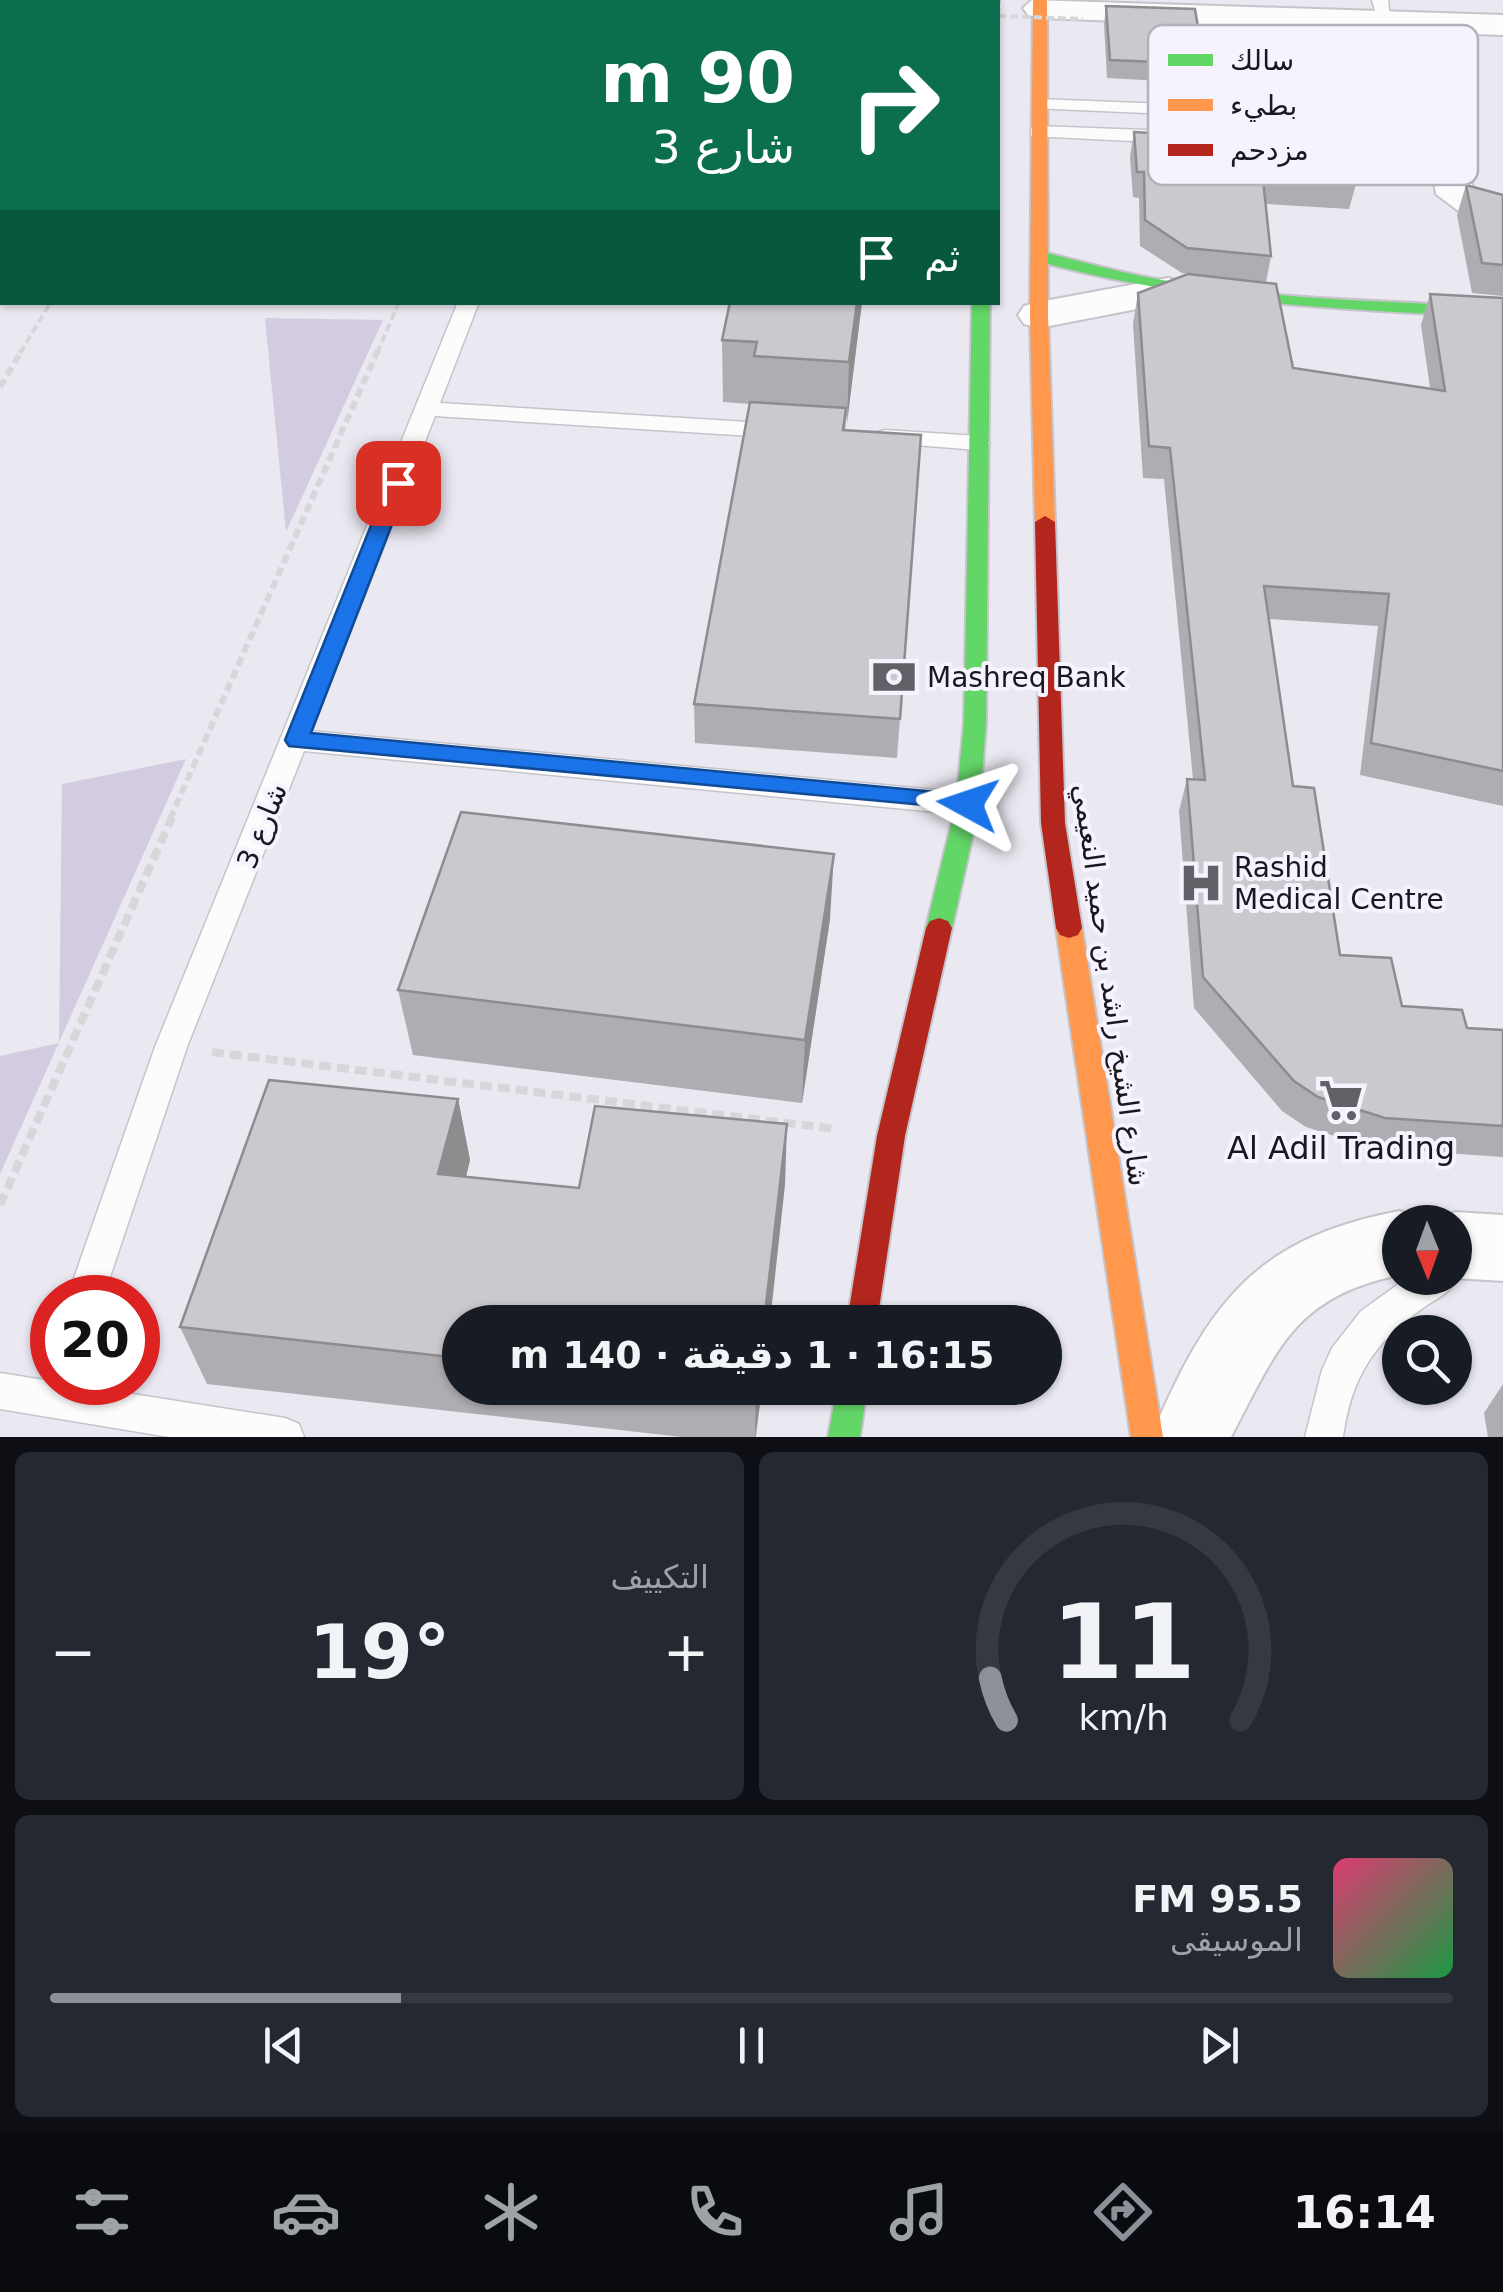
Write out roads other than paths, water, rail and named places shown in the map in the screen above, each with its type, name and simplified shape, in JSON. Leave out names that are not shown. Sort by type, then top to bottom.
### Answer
[{"type":"main road","name":"شارع الشيخ راشد بن حميد النعيمي","points":[[1040,4],[1039,256],[1053,823],[1147,1437]]},
{"type":"main road","points":[[1039,256],[1168,291],[1503,312]]},
{"type":"main road","points":[[865,1305],[890,1136],[968,804],[976,722],[981,305]]},
{"type":"main road","points":[[841,1434],[848,1405]]},
{"type":"street","points":[[1040,4],[1382,10],[1424,22],[1490,16]]},
{"type":"street","points":[[1453,185],[1455,194],[1480,208],[1503,211]]},
{"type":"street","points":[[1040,315],[1168,291]]},
{"type":"street","points":[[1190,1437],[1253,1322],[1282,1288],[1320,1262],[1382,1245]]},
{"type":"lane","points":[[1038,104],[1148,108]]},
{"type":"lane","points":[[1038,132],[1148,135]]},
{"type":"lane","name":"شارع 3","points":[[93,1275],[172,1047],[468,305]]},
{"type":"lane","points":[[427,409],[801,432]]},
{"type":"lane","points":[[860,436],[978,443]]},
{"type":"lane","points":[[297,740],[968,804]]},
{"type":"lane","points":[[1324,1437],[1337,1375],[1354,1344],[1378,1317],[1411,1295]]},
{"type":"lane","points":[[0,1391],[30,1391]]},
{"type":"lane","points":[[123,1405],[286,1437]]},
{"type":"place","name":"Mashreq Bank","points":[[894,677]]},
{"type":"place","name":"Rashid Medical Centre","points":[[1201,883]]},
{"type":"place","name":"Al Adil Trading","points":[[1341,1100]]}]
